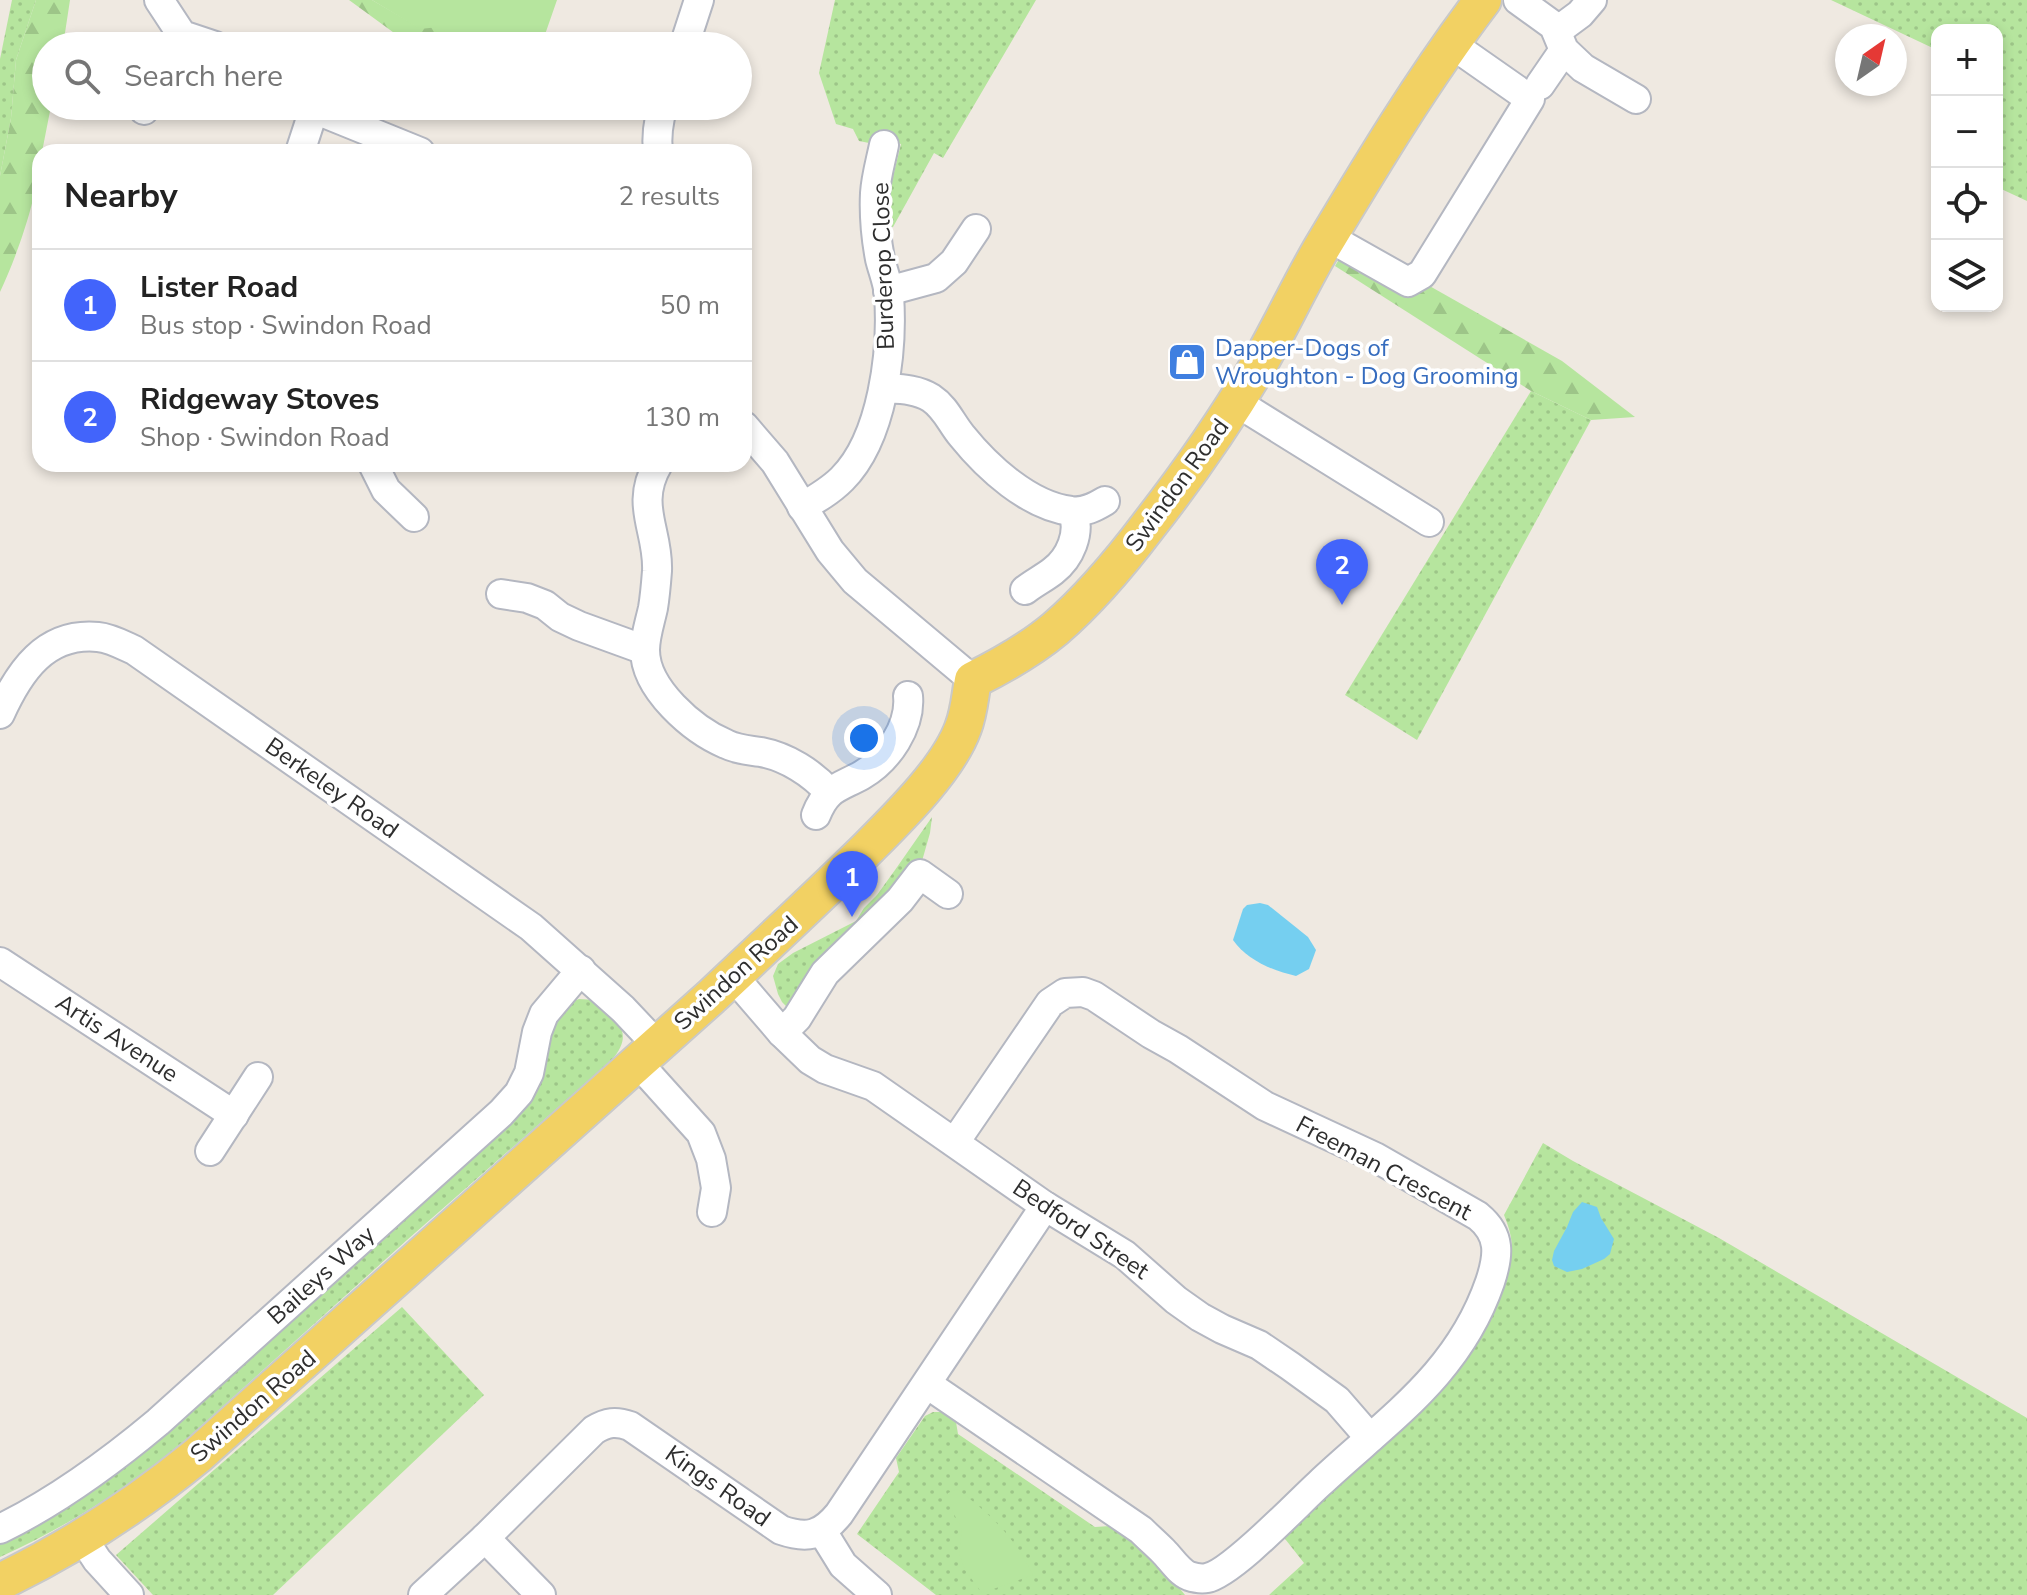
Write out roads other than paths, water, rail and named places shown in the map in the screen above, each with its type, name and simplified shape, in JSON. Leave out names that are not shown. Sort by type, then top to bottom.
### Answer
[{"type":"main road","name":"Swindon Road","points":[[0,1582],[58,1553],[156,1490],[198,1455],[648,1054],[796,919],[888,828],[937,772],[963,729],[973,680],[1024,651],[1053,631],[1079,607],[1118,565],[1189,474],[1270,345],[1328,237],[1404,113],[1450,43],[1483,0]]},
{"type":"street","points":[[689,32],[699,0]]},
{"type":"street","points":[[1518,0],[1551,23],[1560,40],[1583,68],[1636,99]]},
{"type":"street","points":[[1540,85],[1560,40],[1592,0]]},
{"type":"street","points":[[162,4],[176,32]]},
{"type":"street","points":[[1328,237],[1408,282],[1422,274],[1530,99],[1450,43]]},
{"type":"street","points":[[303,144],[310,120]]},
{"type":"street","points":[[343,120],[401,144]]},
{"type":"street","points":[[657,144],[659,120]]},
{"type":"street","name":"Burderop Close","points":[[802,507],[831,490],[851,469],[880,408],[889,326],[888,291],[878,246],[875,190],[884,145]]},
{"type":"street","points":[[888,291],[936,278],[954,262],[976,229]]},
{"type":"street","points":[[884,388],[909,390],[931,398],[997,473],[1031,496],[1073,512],[1091,509],[1105,501]]},
{"type":"street","points":[[1236,402],[1429,522]]},
{"type":"street","points":[[752,435],[775,462],[830,551],[855,581],[973,680]]},
{"type":"street","points":[[377,472],[386,490],[414,517]]},
{"type":"street","points":[[655,472],[646,502],[657,564],[645,650],[657,685],[686,719],[722,743],[763,753],[800,767],[821,783],[823,803],[837,786],[861,776],[882,759],[895,741],[907,713],[908,696]]},
{"type":"street","points":[[1025,590],[1063,562],[1071,547],[1076,522],[1073,512]]},
{"type":"street","points":[[501,594],[527,598],[545,605],[579,626],[645,650]]},
{"type":"street","name":"Berkeley Road","points":[[0,714],[20,675],[45,650],[83,637],[117,642],[134,650],[519,918],[642,1027],[648,1054],[701,1133],[711,1159],[716,1188],[712,1212]]},
{"type":"street","points":[[782,1033],[797,1018],[825,973],[900,900],[920,874],[948,894]]},
{"type":"street","name":"Artis Avenue","points":[[0,962],[234,1115]]},
{"type":"street","name":"Baileys Way","points":[[0,1529],[73,1487],[121,1453],[501,1113],[519,1093],[529,1073],[544,1014],[581,970]]},
{"type":"street","name":"Bedford Street","points":[[733,976],[810,1060],[825,1069],[873,1086],[1045,1206],[1125,1255],[1200,1317],[1259,1345],[1337,1400],[1370,1438]]},
{"type":"street","name":"Freeman Crescent","points":[[927,1384],[1141,1530],[1185,1575],[1208,1578],[1232,1565],[1438,1374],[1476,1315],[1493,1272],[1497,1247],[1488,1224],[1478,1216],[1375,1157],[1265,1106],[1107,1003],[1083,992],[1065,993],[1050,1003],[955,1142]]},
{"type":"street","points":[[210,1151],[258,1077]]},
{"type":"street","points":[[877,1595],[843,1565],[822,1531],[839,1514],[1045,1206]]},
{"type":"street","name":"Kings Road","points":[[428,1591],[594,1430],[604,1424],[619,1422],[630,1426],[781,1530],[798,1535],[822,1531]]},
{"type":"street","points":[[82,1537],[97,1560],[129,1595]]},
{"type":"street","points":[[485,1538],[541,1595]]},
{"type":"water","points":[[1247,905],[1268,905],[1308,937],[1316,950],[1309,969],[1296,976],[1278,971],[1253,959],[1233,940],[1243,909]]},
{"type":"water","points":[[1582,1202],[1597,1207],[1614,1239],[1610,1254],[1604,1259],[1567,1272],[1554,1266],[1552,1260],[1573,1212]]},
{"type":"place","name":"Dapper-Dogs of Wroughton - Dog Grooming","points":[[1187,362]]},
{"type":"place","name":"Ridgeway Stoves","points":[[1342,605]]},
{"type":"place","name":"Lister Road","points":[[852,917]]}]
